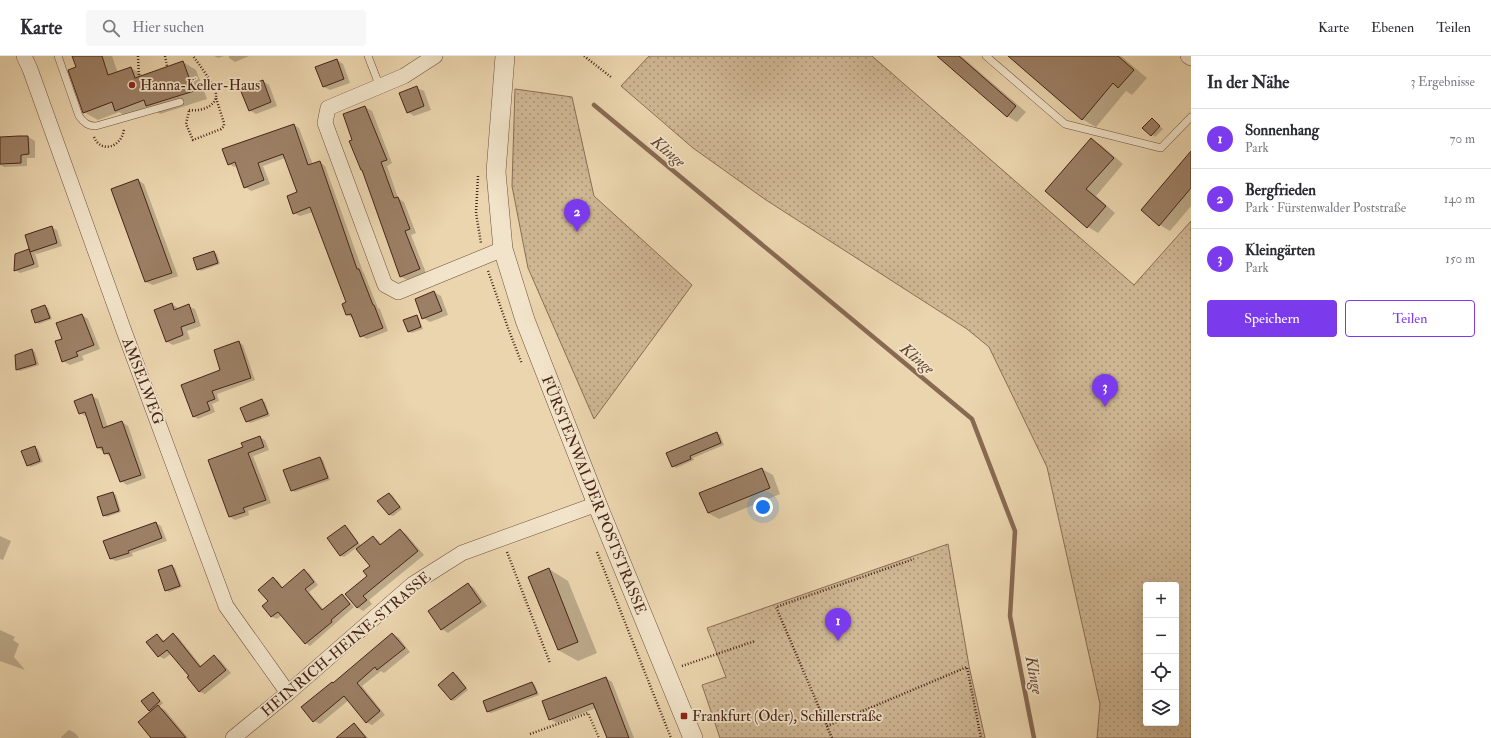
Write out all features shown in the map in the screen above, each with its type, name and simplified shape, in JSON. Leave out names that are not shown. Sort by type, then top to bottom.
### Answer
[{"type":"street","name":"AMSELWEG","points":[[24,56],[226,606],[288,693]]},
{"type":"street","points":[[435,56],[404,76],[328,108],[325,122],[385,285],[398,292],[503,249]]},
{"type":"street","name":"FÜRSTENWALDER POSTSTRASSE","points":[[505,56],[496,172],[503,249],[525,320],[597,504],[693,738]]},
{"type":"street","name":"HEINRICH-HEINE-STRASSE","points":[[233,738],[288,693],[413,584],[462,553],[597,504]]},
{"type":"lane","points":[[58,56],[79,116],[83,122],[89,126],[96,126],[180,102]]},
{"type":"lane","points":[[368,56],[380,86]]},
{"type":"lane","points":[[986,56],[1065,124],[1161,148],[1191,116]]},
{"type":"path","points":[[138,56],[139,77]]},
{"type":"path","points":[[165,56],[167,66]]},
{"type":"path","points":[[189,111],[186,124],[193,140],[224,126],[216,98],[216,91],[193,56]]},
{"type":"path","points":[[584,56],[612,77]]},
{"type":"path","points":[[180,102],[189,111],[202,110],[211,106],[216,98]]},
{"type":"path","points":[[89,126],[95,141],[101,146],[109,147],[117,144],[121,140],[124,132],[125,118]]},
{"type":"path","points":[[502,538],[550,663]]},
{"type":"path","points":[[832,738],[776,607],[914,559]]},
{"type":"path","points":[[686,665],[755,641]]},
{"type":"path","points":[[827,726],[967,667],[981,738]]},
{"type":"path","points":[[530,734],[588,713],[598,738]]},
{"type":"shaded area","points":[[649,56],[872,56],[1134,285],[1191,221],[1191,738],[1097,738],[1100,704],[1047,467],[989,347],[967,329],[766,200],[693,148],[621,86]]},
{"type":"shaded area","points":[[515,89],[572,97],[594,196],[692,285],[594,419],[528,268],[512,186]]},
{"type":"shaded area","points":[[948,544],[969,666],[985,738],[720,738],[702,685],[726,677],[707,628]]},
{"type":"building","name":"Hanna-Keller-Haus","points":[[72,56],[102,56],[108,75],[131,67],[135,78],[183,61],[194,91],[146,106],[144,100],[115,111],[112,102],[83,113],[68,70],[76,67]]},
{"type":"building","points":[[937,56],[959,56],[1016,106],[1007,117]]},
{"type":"building","points":[[1008,56],[1118,56],[1134,70],[1118,88],[1113,83],[1082,120]]},
{"type":"building","points":[[337,59],[344,79],[323,87],[315,67]]},
{"type":"building","points":[[263,80],[271,102],[249,111],[240,89]]},
{"type":"building","points":[[417,86],[424,106],[407,113],[399,93]]},
{"type":"building","points":[[365,106],[387,160],[381,162],[394,198],[398,197],[410,229],[405,231],[420,269],[400,277],[362,170],[349,141],[352,140],[343,114]]},
{"type":"building","points":[[1152,118],[1160,126],[1151,136],[1142,128]]},
{"type":"building","points":[[294,124],[308,165],[320,161],[357,269],[359,269],[383,328],[360,337],[351,314],[346,315],[342,304],[346,302],[310,207],[293,214],[287,196],[297,192],[283,154],[258,163],[264,180],[244,188],[235,162],[228,165],[222,149]]},
{"type":"building","points":[[28,136],[29,154],[21,155],[21,163],[0,164],[0,137]]},
{"type":"building","points":[[1091,138],[1114,158],[1086,189],[1106,206],[1087,228],[1045,191]]},
{"type":"building","points":[[1191,151],[1191,188],[1159,226],[1141,210]]},
{"type":"building","points":[[138,179],[172,273],[145,282],[111,189]]},
{"type":"building","points":[[52,226],[57,243],[30,252],[25,235]]},
{"type":"building","points":[[29,249],[34,264],[14,271],[15,254]]},
{"type":"building","points":[[214,251],[218,263],[197,270],[193,258]]},
{"type":"building","points":[[434,291],[442,311],[422,319],[415,299]]},
{"type":"building","points":[[172,303],[174,310],[189,304],[195,322],[181,327],[183,335],[166,342],[154,310]]},
{"type":"building","points":[[45,305],[50,318],[35,323],[31,310]]},
{"type":"building","points":[[82,314],[94,345],[76,352],[78,356],[62,362],[55,341],[62,339],[56,323]]},
{"type":"building","points":[[417,315],[421,327],[408,332],[403,320]]},
{"type":"building","points":[[239,341],[251,378],[212,391],[215,399],[207,402],[210,410],[193,417],[181,385],[220,370],[214,350]]},
{"type":"building","points":[[32,349],[36,364],[16,370],[15,355]]},
{"type":"building","points":[[92,394],[103,428],[122,421],[141,475],[120,482],[109,453],[104,454],[102,447],[97,448],[85,412],[79,414],[74,401]]},
{"type":"building","points":[[262,399],[268,414],[246,422],[240,408]]},
{"type":"building","points":[[717,432],[721,443],[690,456],[691,459],[672,467],[666,453]]},
{"type":"building","points":[[260,436],[264,447],[248,453],[266,500],[243,508],[245,512],[229,517],[208,460],[243,447],[241,443]]},
{"type":"building","points":[[35,446],[40,461],[27,466],[21,451]]},
{"type":"building","points":[[320,457],[328,478],[291,491],[283,470]]},
{"type":"building","points":[[762,468],[770,488],[708,513],[699,493]]},
{"type":"building","points":[[113,492],[119,511],[103,516],[97,497]]},
{"type":"building","points":[[389,493],[400,507],[389,515],[377,501]]},
{"type":"building","points":[[156,522],[162,538],[128,551],[129,553],[110,559],[103,541]]},
{"type":"building","points":[[345,525],[358,543],[340,556],[327,538]]},
{"type":"building","points":[[400,529],[418,551],[363,596],[367,600],[357,608],[345,594],[367,576],[363,571],[370,566],[356,549],[373,536],[380,545]]},
{"type":"building","points":[[172,565],[180,586],[165,591],[158,570]]},
{"type":"building","points":[[549,568],[578,642],[558,650],[528,577]]},
{"type":"building","points":[[304,569],[314,582],[305,589],[322,610],[342,594],[350,604],[331,620],[332,622],[305,644],[278,612],[271,617],[262,606],[268,601],[258,590],[273,577],[282,588]]},
{"type":"building","points":[[468,583],[481,602],[441,630],[428,611]]},
{"type":"building","points":[[173,633],[200,667],[214,655],[226,670],[199,692],[187,677],[189,676],[167,650],[158,657],[146,642],[157,634],[163,642]]},
{"type":"building","points":[[392,633],[405,648],[377,670],[375,667],[357,683],[380,711],[366,723],[344,696],[313,722],[301,707],[332,682],[333,683]]},
{"type":"building","points":[[453,672],[466,688],[451,700],[438,685]]},
{"type":"building","points":[[606,677],[629,738],[607,738],[593,703],[549,720],[542,701]]},
{"type":"building","points":[[532,682],[537,693],[487,712],[483,701]]},
{"type":"building","points":[[153,692],[160,701],[149,711],[141,701]]},
{"type":"building","points":[[158,705],[186,738],[151,738],[138,722]]},
{"type":"building","points":[[354,723],[366,738],[336,738]]},
{"type":"waterway","name":"Klinge","points":[[594,105],[972,419],[1015,531],[1010,616],[1034,738]]},
{"type":"place","name":"Hanna-Keller-Haus","points":[[132,85]]},
{"type":"place","name":"Bergfrieden","points":[[577,232]]},
{"type":"place","name":"Kleingärten","points":[[1105,407]]},
{"type":"place","name":"Sonnenhang","points":[[838,641]]},
{"type":"place","name":"Frankfurt (Oder), Schillerstraße","points":[[684,716]]}]
